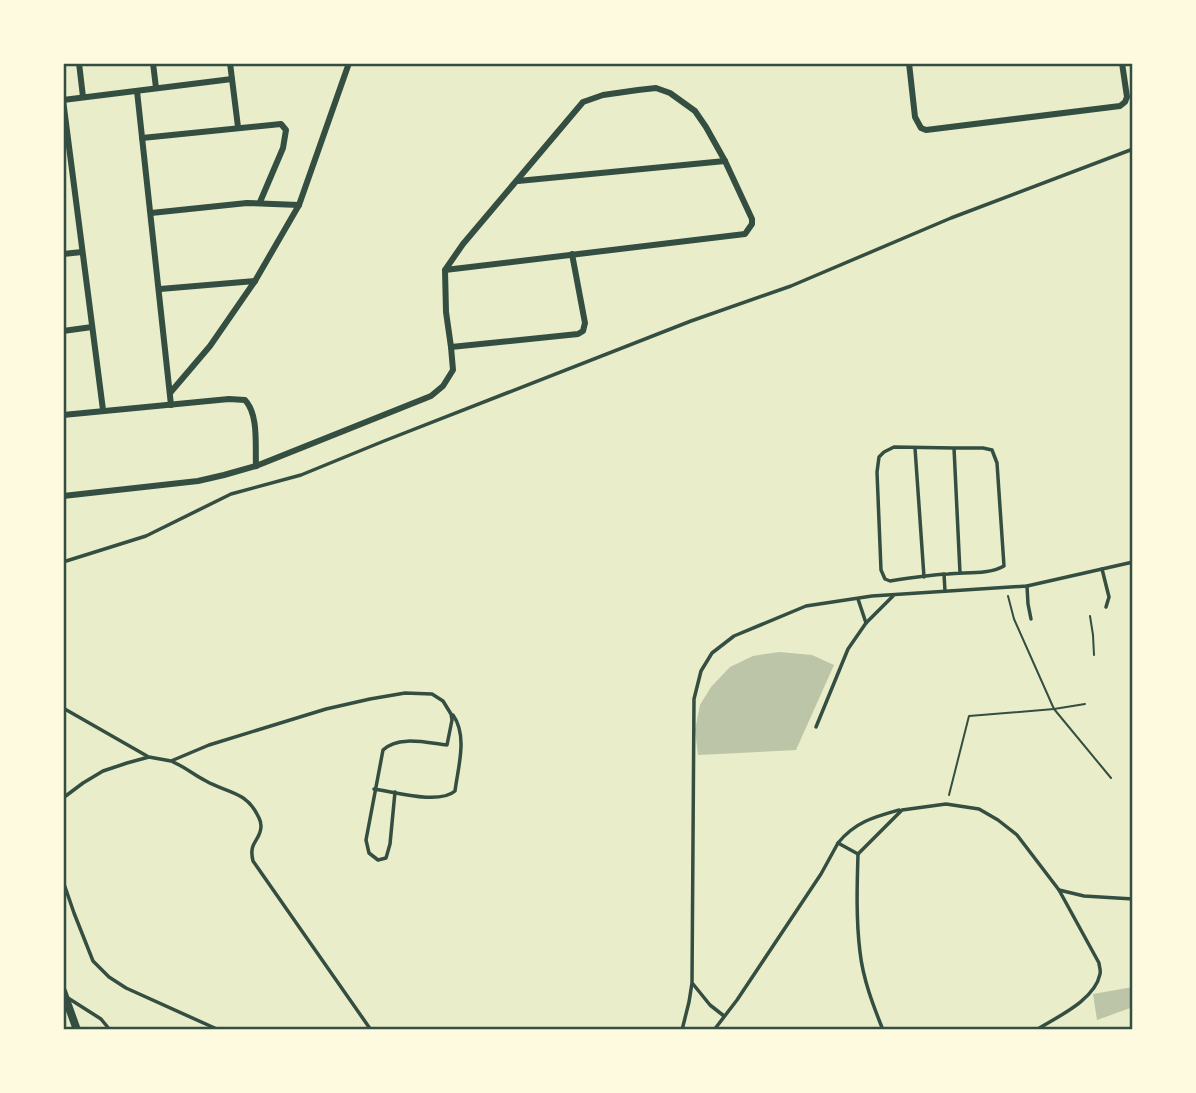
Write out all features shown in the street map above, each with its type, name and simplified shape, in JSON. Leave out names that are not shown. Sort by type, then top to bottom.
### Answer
[{"type":"street","points":[[79,63],[83,97]]},
{"type":"street","points":[[153,63],[156,88]]},
{"type":"street","points":[[230,63],[238,127]]},
{"type":"street","points":[[170,393],[210,346],[255,281],[299,205],[349,63]]},
{"type":"street","points":[[909,63],[915,117],[921,128],[926,130],[1120,106],[1127,97],[1122,63]]},
{"type":"street","points":[[103,410],[63,100],[232,79]]},
{"type":"street","points":[[63,496],[198,481],[256,466],[431,397],[443,386],[453,370],[444,270],[583,103],[603,95],[638,90],[656,88],[670,93],[695,111],[726,160],[752,219],[752,224],[745,234],[444,270]]},
{"type":"street","points":[[137,91],[171,405]]},
{"type":"street","points":[[142,138],[281,124],[286,130],[283,148],[260,202]]},
{"type":"street","points":[[517,181],[726,160]]},
{"type":"street","points":[[63,177],[73,176]]},
{"type":"street","points":[[151,213],[260,202],[299,205]]},
{"type":"street","points":[[63,254],[82,252]]},
{"type":"street","points":[[452,347],[578,334],[586,323],[572,254]]},
{"type":"street","points":[[160,289],[255,281]]},
{"type":"street","points":[[63,331],[92,327]]},
{"type":"street","points":[[63,415],[229,399],[245,400],[250,407],[254,425],[256,466]]},
{"type":"street","points":[[64,994],[77,1030]]},
{"type":"lane","points":[[63,562],[146,536],[231,494],[301,475],[691,321],[791,286],[951,218],[1133,149]]},
{"type":"lane","points":[[894,447],[954,447],[992,450],[997,463],[1004,566],[992,570],[890,581],[884,579],[881,570],[877,472],[879,457],[894,447]]},
{"type":"lane","points":[[954,447],[960,573]]},
{"type":"lane","points":[[915,448],[924,576]]},
{"type":"lane","points":[[682,1030],[691,983],[694,699],[701,671],[712,653],[734,636],[806,606],[894,594],[1027,586],[1133,562]]},
{"type":"lane","points":[[1102,569],[1109,597],[1106,607]]},
{"type":"lane","points":[[944,574],[945,592]]},
{"type":"lane","points":[[1027,586],[1031,619]]},
{"type":"lane","points":[[816,727],[848,649],[866,623],[894,594]]},
{"type":"lane","points":[[858,598],[866,623]]},
{"type":"lane","points":[[171,761],[236,737],[326,709],[370,699],[405,693],[432,694],[443,701],[457,722],[461,741],[455,791],[450,796],[435,798],[374,789]]},
{"type":"lane","points":[[63,708],[149,757],[171,761],[197,777],[237,793],[247,800],[261,823],[260,834],[252,845],[253,861],[371,1030]]},
{"type":"lane","points":[[395,792],[390,844],[386,858],[378,860],[369,853],[366,840],[383,750],[389,743],[399,741],[447,745],[451,714]]},
{"type":"lane","points":[[63,798],[103,771],[149,757]]},
{"type":"lane","points":[[714,1030],[848,831],[879,816],[946,804],[979,809],[999,820],[1017,835],[1059,890],[1099,962],[1100,974],[1085,998],[1036,1030]]},
{"type":"lane","points":[[883,1030],[872,1002],[860,953],[858,854],[902,810]]},
{"type":"lane","points":[[838,843],[858,854]]},
{"type":"lane","points":[[63,881],[93,961],[109,977],[126,988],[219,1030]]},
{"type":"lane","points":[[1059,890],[1084,896],[1133,899]]},
{"type":"lane","points":[[691,983],[710,1005],[725,1016]]},
{"type":"lane","points":[[64,994],[101,1019],[110,1030]]},
{"type":"path","points":[[1006,588],[1014,619],[1054,709],[1111,778]]},
{"type":"path","points":[[1090,615],[1094,654]]},
{"type":"path","points":[[946,804],[969,716],[1085,704]]},
{"type":"building","points":[[779,652],[812,655],[834,665],[796,750],[698,755],[695,730],[700,705],[711,687],[730,667],[753,656]]},
{"type":"building","points":[[1133,987],[1133,1007],[1097,1020],[1093,994]]}]
